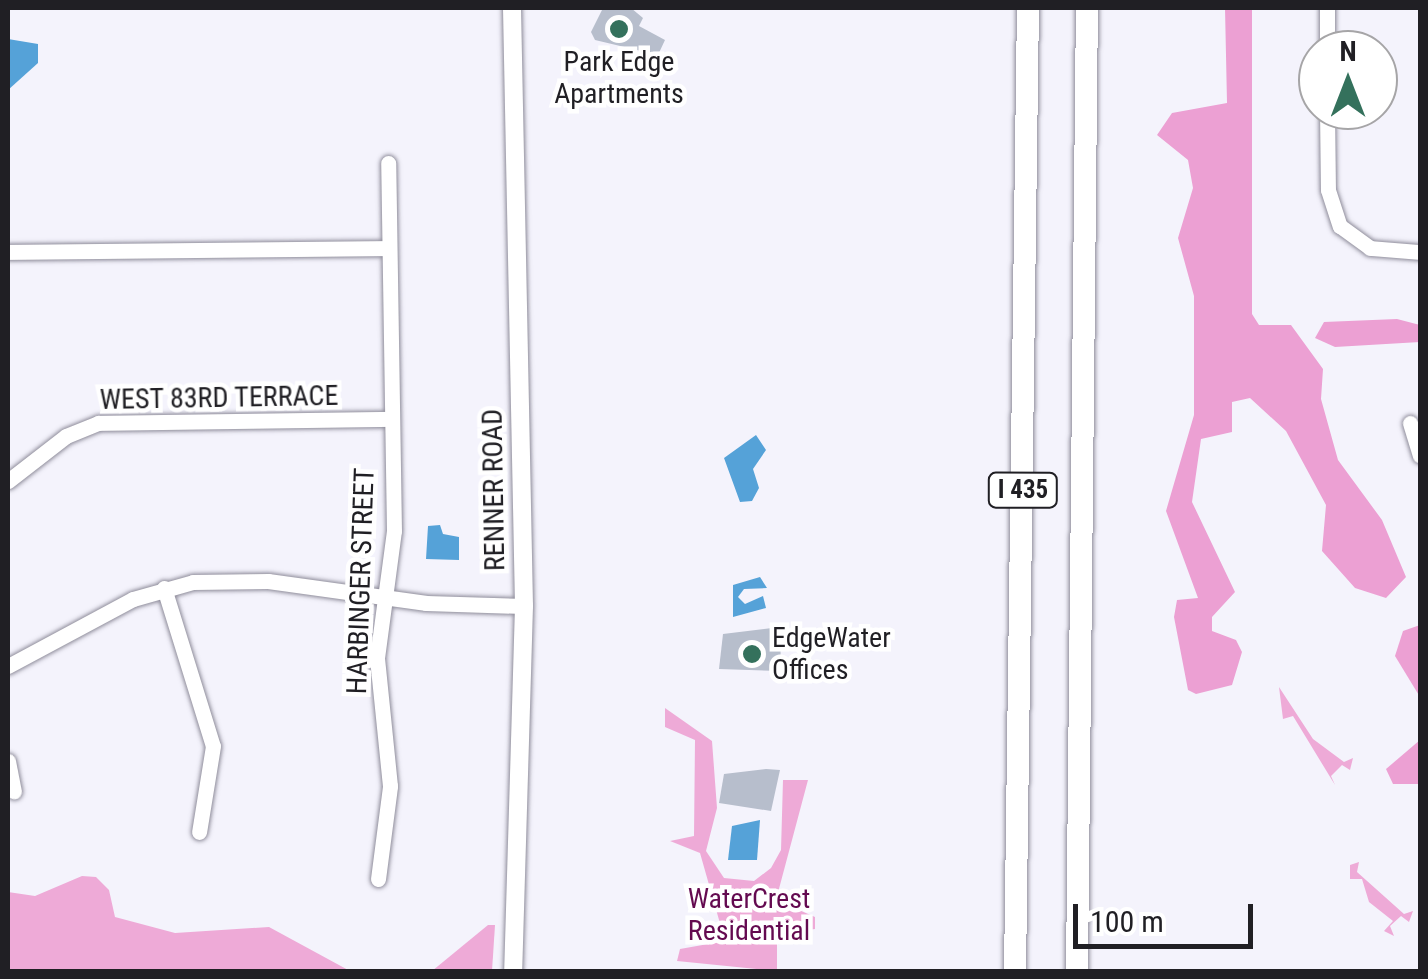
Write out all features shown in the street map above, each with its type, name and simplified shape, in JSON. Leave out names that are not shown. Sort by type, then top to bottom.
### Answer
[{"type":"highway","name":"I 435","points":[[1015,972],[1028,8]]},
{"type":"highway","name":"I 435","points":[[1078,972],[1088,8]]},
{"type":"main road","name":"RENNER ROAD","points":[[512,8],[524,606],[513,972]]},
{"type":"street","points":[[1327,130],[1328,190],[1340,226],[1370,248],[1420,252]]},
{"type":"street","name":"HARBINGER STREET","points":[[378,879],[390,786],[377,658],[394,530],[388,164]]},
{"type":"street","points":[[8,252],[387,248]]},
{"type":"street","name":"WEST 83RD TERRACE","points":[[8,481],[66,436],[98,423],[390,419]]},
{"type":"street","points":[[1410,423],[1420,456]]},
{"type":"street","points":[[8,666],[164,588],[268,581],[386,598],[524,606]]},
{"type":"street","points":[[164,588],[212,746],[200,832]]},
{"type":"street","points":[[8,761],[14,790]]},
{"type":"green space","points":[[1279,687],[1313,739],[1344,762],[1353,758],[1350,770],[1342,765],[1331,776],[1335,785],[1293,716],[1283,719]]},
{"type":"green space","name":"WaterCrest Residential","points":[[665,708],[712,741],[717,808],[706,851],[724,878],[754,881],[771,868],[781,850],[783,780],[808,780],[776,900],[815,917],[815,929],[777,934],[777,971],[677,961],[680,949],[725,941],[700,853],[670,841],[694,836],[695,740],[665,727]]},
{"type":"green space","points":[[1359,862],[1357,872],[1404,914],[1413,911],[1409,922],[1401,916],[1390,926],[1394,936],[1384,931],[1393,921],[1369,902],[1362,879],[1350,879],[1350,865]]},
{"type":"green space","points":[[82,876],[96,877],[109,890],[115,917],[175,933],[269,927],[350,971],[8,971],[8,892],[35,896]]},
{"type":"green space","points":[[488,925],[495,925],[492,971],[432,971]]},
{"type":"shaded area","points":[[1225,8],[1252,8],[1252,314],[1259,325],[1291,325],[1323,369],[1321,399],[1338,460],[1382,520],[1406,577],[1386,598],[1355,588],[1322,551],[1326,505],[1286,431],[1250,398],[1232,402],[1232,432],[1201,439],[1192,502],[1235,592],[1212,617],[1212,631],[1236,640],[1242,652],[1232,685],[1196,694],[1188,690],[1174,617],[1177,600],[1198,598],[1166,511],[1194,415],[1194,296],[1178,238],[1193,188],[1188,160],[1157,135],[1172,113],[1227,103]]},
{"type":"shaded area","points":[[1397,319],[1420,325],[1420,342],[1335,347],[1315,338],[1324,322]]},
{"type":"shaded area","points":[[1420,625],[1420,697],[1395,656],[1403,631]]},
{"type":"shaded area","points":[[1420,740],[1420,784],[1393,784],[1386,769]]},
{"type":"water","points":[[8,39],[38,44],[38,63],[8,90]]},
{"type":"water","points":[[756,435],[766,450],[753,469],[759,488],[752,501],[740,502],[724,458]]},
{"type":"water","points":[[440,525],[443,534],[459,537],[459,560],[426,559],[428,526]]},
{"type":"water","points":[[760,577],[767,588],[744,589],[738,597],[745,604],[763,596],[766,608],[733,617],[733,585]]},
{"type":"water","points":[[760,820],[757,860],[728,860],[732,826]]},
{"type":"building","name":"Park Edge Apartments","points":[[603,8],[631,8],[643,18],[639,26],[665,40],[658,55],[595,40],[591,32]]},
{"type":"building","name":"EdgeWater Offices","points":[[780,627],[781,671],[719,669],[723,634]]},
{"type":"building","points":[[780,770],[771,811],[719,803],[724,774]]},
{"type":"place","name":"Park Edge Apartments","points":[[619,29]]},
{"type":"place","name":"EdgeWater Offices","points":[[752,654]]}]
